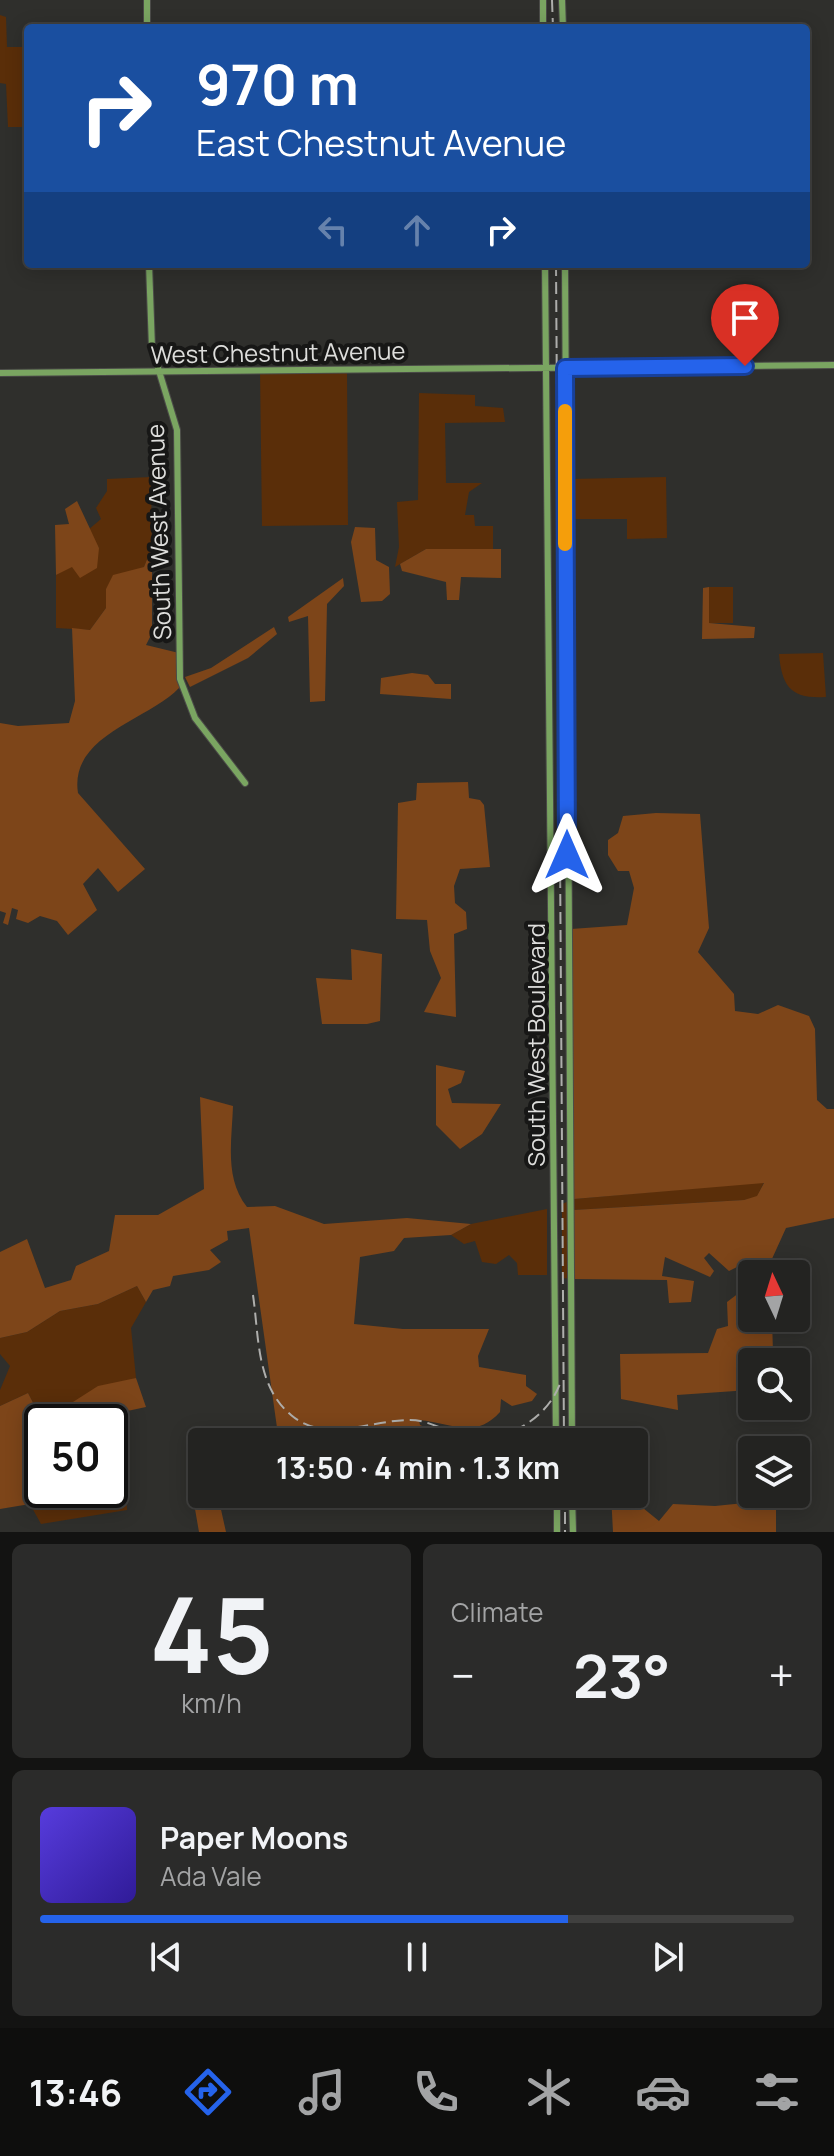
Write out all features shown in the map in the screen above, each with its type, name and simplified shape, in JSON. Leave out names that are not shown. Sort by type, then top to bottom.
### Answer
[{"type":"main road","points":[[147,0],[147,24]]},
{"type":"main road","points":[[543,0],[543,24]]},
{"type":"main road","points":[[562,0],[563,24]]},
{"type":"main road","name":"South West Avenue","points":[[149,268],[150,334],[157,371],[177,430],[180,679],[195,718],[245,783]]},
{"type":"main road","name":"South West Boulevard","points":[[545,268],[556,1428]]},
{"type":"main road","points":[[565,268],[572,1428]]},
{"type":"main road","name":"West Chestnut Avenue","points":[[0,373],[834,365]]},
{"type":"main road","points":[[551,825],[567,824]]},
{"type":"main road","points":[[557,1508],[557,1532]]},
{"type":"main road","points":[[572,1508],[573,1532]]},
{"type":"shaded area","points":[[0,15],[6,17],[7,47],[24,47],[24,127],[8,127],[6,84],[0,83]]},
{"type":"shaded area","points":[[347,369],[348,525],[262,526],[260,370]]},
{"type":"shaded area","points":[[419,393],[475,395],[475,406],[503,408],[505,422],[445,423],[446,483],[482,483],[469,492],[465,515],[474,515],[475,526],[493,526],[493,549],[426,549],[395,567],[399,547],[397,502],[418,500]]},
{"type":"shaded area","points":[[151,477],[152,547],[144,567],[106,589],[106,608],[90,630],[56,628],[56,575],[99,548],[88,530],[101,519],[96,508],[107,491],[107,479]]},
{"type":"shaded area","points":[[666,477],[667,538],[627,539],[627,519],[571,519],[571,479]]},
{"type":"shaded area","points":[[77,501],[99,548],[97,568],[80,578],[72,567],[56,575],[55,525],[69,524],[65,509]]},
{"type":"shaded area","points":[[355,527],[375,528],[376,560],[389,567],[390,594],[382,601],[361,602],[351,542]]},
{"type":"shaded area","points":[[152,547],[152,633],[146,645],[179,653],[179,688],[98,743],[86,757],[79,773],[78,793],[145,869],[118,892],[98,868],[83,884],[97,910],[68,935],[57,921],[40,916],[28,923],[16,919],[18,910],[12,908],[8,925],[3,923],[6,913],[0,911],[0,723],[18,726],[69,723],[75,701],[72,628],[90,630],[106,608],[106,589],[113,575],[144,567]]},
{"type":"shaded area","points":[[426,549],[501,549],[501,578],[461,577],[459,600],[447,600],[446,582],[402,571],[400,564]]},
{"type":"shaded area","points":[[343,578],[344,586],[327,604],[325,701],[310,702],[308,616],[289,622],[288,617]]},
{"type":"shaded area","points":[[709,587],[733,587],[733,623],[709,623]]},
{"type":"shaded area","points":[[709,587],[709,623],[755,627],[754,638],[702,639],[703,588]]},
{"type":"shaded area","points":[[274,627],[277,634],[248,658],[190,687],[185,677],[211,668]]},
{"type":"shaded area","points":[[823,653],[826,697],[805,696],[791,689],[783,675],[779,654]]},
{"type":"shaded area","points":[[412,673],[428,675],[435,684],[451,684],[451,699],[380,694],[381,678]]},
{"type":"shaded area","points":[[468,782],[469,798],[480,800],[484,805],[490,867],[460,869],[454,886],[455,903],[466,912],[467,929],[454,934],[456,1017],[424,1012],[441,978],[430,951],[427,920],[396,919],[398,803],[416,800],[417,783]]},
{"type":"shaded area","points":[[700,814],[709,928],[698,952],[734,994],[735,1011],[758,1014],[778,1005],[809,1016],[815,1029],[817,1100],[827,1109],[834,1109],[834,1218],[786,1228],[771,1260],[738,1260],[738,1266],[729,1271],[709,1253],[704,1258],[714,1271],[710,1277],[665,1257],[662,1276],[694,1281],[691,1302],[669,1303],[667,1280],[573,1279],[573,1210],[744,1200],[757,1196],[764,1183],[574,1199],[571,929],[627,925],[634,888],[629,871],[618,871],[608,855],[608,840],[618,833],[623,816]]},
{"type":"shaded area","points":[[351,949],[382,954],[380,1021],[322,1024],[316,978],[352,980]]},
{"type":"shaded area","points":[[436,1065],[465,1071],[461,1083],[448,1089],[452,1103],[501,1104],[482,1134],[460,1149],[436,1125]]},
{"type":"shaded area","points":[[200,1097],[233,1106],[232,1171],[247,1207],[275,1206],[324,1224],[407,1218],[471,1224],[451,1235],[404,1238],[394,1251],[360,1257],[354,1324],[403,1329],[489,1329],[478,1356],[479,1367],[526,1375],[526,1386],[537,1394],[532,1401],[512,1406],[501,1399],[500,1412],[491,1421],[472,1428],[419,1420],[420,1425],[427,1428],[277,1428],[249,1228],[227,1231],[228,1240],[210,1250],[221,1262],[209,1270],[173,1276],[170,1286],[153,1290],[146,1302],[137,1286],[98,1304],[60,1311],[27,1332],[0,1338],[0,1252],[27,1239],[45,1288],[71,1280],[76,1266],[109,1251],[115,1215],[158,1215],[204,1189]]},
{"type":"shaded area","points":[[764,1182],[757,1197],[744,1200],[573,1210],[573,1279],[562,1278],[562,1204],[574,1199]]},
{"type":"shaded area","points":[[547,1209],[547,1275],[518,1275],[517,1263],[509,1255],[496,1264],[482,1262],[475,1241],[464,1244],[451,1235],[471,1224]]},
{"type":"shaded area","points":[[137,1286],[146,1302],[131,1328],[136,1378],[74,1404],[34,1404],[28,1393],[0,1406],[0,1390],[10,1366],[0,1354],[0,1338],[27,1332],[60,1311],[98,1304]]},
{"type":"shaded area","points":[[738,1294],[738,1332],[772,1332],[773,1348],[738,1348],[738,1391],[677,1395],[678,1410],[621,1399],[620,1354],[708,1353],[717,1329],[728,1326],[727,1302]]},
{"type":"shaded area","points":[[136,1378],[146,1407],[128,1411],[128,1404],[70,1404],[98,1386]]},
{"type":"shaded area","points":[[28,1393],[34,1404],[24,1404],[24,1505],[0,1509],[0,1406]]},
{"type":"shaded area","points":[[673,1504],[738,1504],[738,1508],[776,1508],[776,1532],[613,1532],[612,1508],[643,1508],[659,1521]]},
{"type":"shaded area","points":[[32,1508],[127,1508],[127,1510],[41,1524]]},
{"type":"shaded area","points":[[221,1508],[226,1532],[199,1532],[195,1509]]},
{"type":"railway","points":[[552,0],[553,24]]},
{"type":"railway","points":[[556,268],[564,1428]]},
{"type":"railway","points":[[253,1295],[261,1360],[271,1390],[291,1415],[304,1424],[318,1428],[348,1428],[417,1420],[463,1436],[493,1437],[508,1433],[535,1418],[555,1395],[561,1381]]},
{"type":"railway","points":[[565,1508],[565,1532]]},
{"type":"slow traffic","points":[[565,411],[565,544]]},
{"type":"route","points":[[567,855],[565,368],[745,366]]}]
